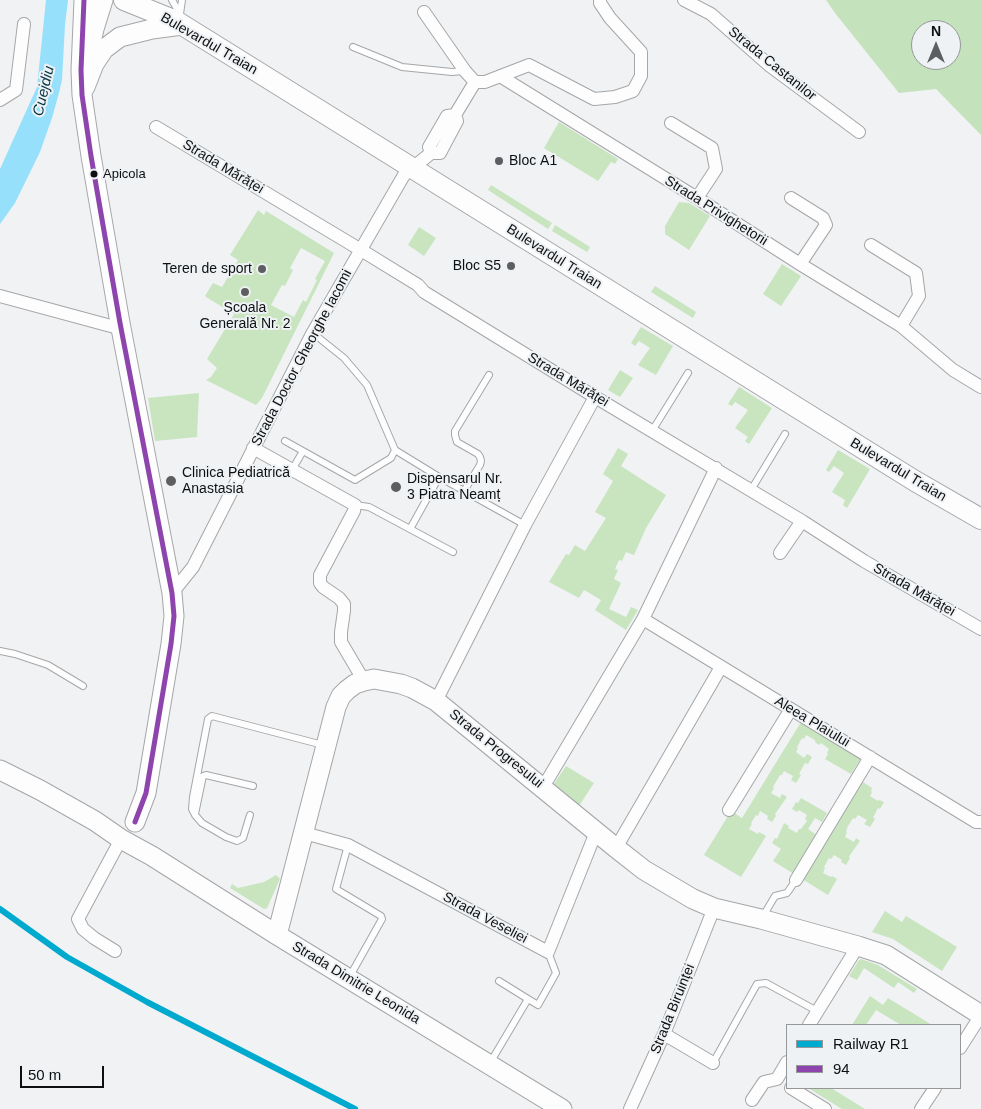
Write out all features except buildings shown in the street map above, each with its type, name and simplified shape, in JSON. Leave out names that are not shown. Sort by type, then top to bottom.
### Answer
[{"type":"main road","name":"Bulevardul Traian","points":[[124,0],[167,17],[179,10]]},
{"type":"main road","name":"Bulevardul Traian","points":[[159,0],[179,10],[426,159],[915,482],[981,519]]},
{"type":"main road","name":"Bulevardul Traian","points":[[426,159],[636,299],[705,339],[981,509]]},
{"type":"street","points":[[84,0],[81,52],[82,95],[122,329],[172,593],[174,616],[146,793],[78,919],[83,929],[115,951]]},
{"type":"street","points":[[82,95],[88,51],[103,0]]},
{"type":"street","points":[[424,12],[465,71],[476,82],[485,82],[529,65],[594,99],[615,97],[633,91],[641,76],[641,52],[610,18],[600,0]]},
{"type":"street","name":"Strada Castanilor","points":[[684,0],[711,14],[770,66],[859,132]]},
{"type":"street","points":[[82,95],[94,64],[104,49],[120,37],[152,29],[179,10]]},
{"type":"street","points":[[0,100],[16,90],[24,24]]},
{"type":"street","name":"Strada Privighetorii","points":[[500,76],[901,326],[953,370],[981,387]]},
{"type":"street","points":[[426,159],[429,147],[447,116],[455,115],[476,82]]},
{"type":"street","points":[[671,123],[712,148],[716,169],[697,198]]},
{"type":"street","name":"Strada Mărăței","points":[[156,127],[361,250],[418,285],[424,292],[595,397],[716,468],[864,561],[981,629]]},
{"type":"street","name":"Strada Doctor Gheorghe Iacomi","points":[[172,593],[193,566],[312,334],[404,175],[426,159]]},
{"type":"street","points":[[791,198],[823,218],[826,225],[800,264]]},
{"type":"street","points":[[871,245],[916,273],[919,296],[901,326]]},
{"type":"street","points":[[0,296],[122,329]]},
{"type":"street","name":"Strada Progresului","points":[[595,397],[525,525],[436,701],[644,870],[693,899],[714,908],[761,919],[886,955],[981,1015],[961,1046]]},
{"type":"street","points":[[253,448],[355,505],[354,511],[320,575],[320,583],[344,604],[341,642],[364,681]]},
{"type":"street","points":[[542,787],[643,619],[716,468]]},
{"type":"street","points":[[780,553],[802,521]]},
{"type":"street","name":"Aleea Plaiului","points":[[643,619],[976,822],[981,822]]},
{"type":"street","points":[[616,848],[721,667]]},
{"type":"street","points":[[278,935],[336,707],[341,696],[355,684],[374,679],[401,684],[436,701]]},
{"type":"street","points":[[730,810],[791,709]]},
{"type":"street","points":[[796,880],[870,756]]},
{"type":"street","points":[[0,770],[95,821],[126,833]]},
{"type":"street","points":[[548,952],[596,832]]},
{"type":"street","name":"Strada Dimitrie Leonida","points":[[126,833],[152,856],[562,1109]]},
{"type":"street","name":"Strada Veseliei","points":[[304,833],[348,846],[548,952]]},
{"type":"street","name":"Strada Biruinței","points":[[630,1109],[664,1034],[714,908]]},
{"type":"street","points":[[810,1024],[858,946]]},
{"type":"street","points":[[664,1034],[713,1063]]},
{"type":"street","points":[[752,1100],[764,1082],[782,1082],[786,1066]]},
{"type":"street","points":[[793,1089],[825,1109]]},
{"type":"street","points":[[921,1109],[934,1089]]},
{"type":"lane","points":[[352,46],[402,68],[452,72],[465,71]]},
{"type":"lane","points":[[312,334],[344,358],[367,384],[395,450],[525,525]]},
{"type":"lane","points":[[652,431],[688,373]]},
{"type":"lane","points":[[464,491],[481,461],[478,454],[457,442],[455,431],[489,375]]},
{"type":"lane","points":[[751,490],[784,434]]},
{"type":"lane","points":[[285,441],[355,480],[391,458],[395,450]]},
{"type":"lane","points":[[292,470],[303,451]]},
{"type":"lane","points":[[410,529],[439,477]]},
{"type":"lane","points":[[355,505],[369,506],[453,552]]},
{"type":"lane","points":[[0,651],[48,665],[83,686]]},
{"type":"lane","points":[[250,815],[243,838],[237,841],[202,823],[192,809],[208,719],[212,716],[326,746]]},
{"type":"lane","points":[[195,815],[203,776],[206,774],[253,786]]},
{"type":"lane","points":[[348,846],[336,889],[381,916],[382,919],[349,979]]},
{"type":"lane","points":[[761,919],[775,896],[787,893],[796,880]]},
{"type":"lane","points":[[499,982],[538,1005],[556,972],[548,952]]},
{"type":"lane","points":[[713,1063],[757,984],[766,983],[817,1011]]},
{"type":"lane","points":[[490,1065],[528,999]]},
{"type":"green space","points":[[826,0],[981,0],[981,135],[936,89],[899,93]]},
{"type":"green space","points":[[559,122],[618,159],[615,164],[611,162],[598,181],[544,148]]},
{"type":"green space","points":[[491,185],[552,223],[548,229],[488,190]]},
{"type":"green space","points":[[679,202],[689,203],[710,216],[689,250],[665,234],[665,226]]},
{"type":"green space","points":[[258,210],[264,215],[266,211],[334,253],[262,398],[256,405],[206,380],[211,377],[217,368],[207,359],[234,314],[205,296],[213,283],[222,287],[238,260],[230,255]],"holes":[[[301,248],[325,261],[315,279],[317,280],[306,302],[303,300],[294,317],[271,305],[282,285],[285,286],[293,270],[290,268]]]},
{"type":"green space","points":[[555,225],[590,247],[587,252],[552,231]]},
{"type":"green space","points":[[419,227],[436,238],[424,256],[408,245]]},
{"type":"green space","points":[[782,264],[801,276],[781,306],[763,294]]},
{"type":"green space","points":[[655,286],[696,312],[693,318],[651,292]]},
{"type":"green space","points":[[641,327],[673,346],[656,375],[638,365],[650,348],[639,341],[635,346],[631,343]]},
{"type":"green space","points":[[620,370],[633,378],[620,397],[608,390]]},
{"type":"green space","points":[[739,387],[772,408],[749,444],[745,441],[748,437],[735,428],[748,410],[735,402],[732,406],[728,404]]},
{"type":"green space","points":[[199,393],[197,437],[155,441],[148,398]]},
{"type":"green space","points":[[618,448],[628,454],[621,466],[666,495],[646,528],[634,555],[626,552],[622,561],[619,560],[615,569],[618,570],[614,579],[621,583],[609,609],[626,617],[631,607],[638,610],[626,630],[595,610],[601,600],[584,590],[579,598],[549,582],[566,554],[569,555],[575,545],[585,551],[606,518],[595,512],[613,481],[603,474]]},
{"type":"green space","points":[[838,450],[870,469],[847,508],[843,505],[845,500],[832,492],[844,473],[834,466],[829,472],[826,470]]},
{"type":"green space","points":[[801,722],[861,758],[851,774],[825,759],[829,749],[821,743],[819,745],[815,740],[806,735],[804,739],[802,738],[796,752],[804,758],[807,754],[812,757],[808,764],[805,763],[796,783],[791,780],[793,776],[784,771],[780,775],[771,793],[780,798],[782,794],[787,797],[775,814],[776,816],[772,822],[767,819],[768,816],[760,811],[751,823],[749,829],[766,836],[741,877],[704,855],[731,811],[742,818]]},
{"type":"green space","points":[[566,766],[594,783],[579,806],[554,784]]},
{"type":"green space","points":[[857,778],[872,788],[870,796],[884,802],[880,809],[878,808],[873,817],[875,819],[870,827],[864,824],[867,820],[858,815],[855,819],[853,818],[848,826],[845,837],[854,842],[856,838],[860,841],[850,855],[846,865],[834,855],[831,859],[829,858],[823,873],[837,879],[828,895],[773,861],[781,849],[772,843],[775,838],[777,839],[784,823],[789,826],[788,828],[797,833],[807,821],[805,819],[807,815],[799,810],[797,812],[792,809],[801,798],[827,813],[822,822],[815,818],[808,829],[821,838]]},
{"type":"green space","points":[[276,875],[280,879],[267,908],[264,909],[230,888],[232,884],[238,888],[264,882]]},
{"type":"green space","points":[[885,911],[902,922],[906,916],[957,947],[942,971],[893,939],[872,932]]},
{"type":"green space","points":[[861,959],[878,965],[917,989],[914,993],[898,982],[894,988],[864,968],[857,980],[849,976]]},
{"type":"green space","points":[[870,996],[883,1005],[888,998],[930,1024],[899,1024],[876,1010],[867,1024],[853,1024]]},
{"type":"green space","points":[[810,1089],[833,1089],[865,1109],[842,1109]]},
{"type":"water","name":"Cuejdiu","points":[[46,0],[68,0],[62,80],[52,118],[40,152],[15,203],[0,224],[0,169],[37,87]]},
{"type":"rail line","name":"R1","points":[[0,909],[67,957],[147,1002],[355,1109]]},
{"type":"transit line","name":"94","points":[[84,0],[81,70],[82,95],[120,323],[172,593],[174,616],[146,793],[135,822]]},
{"type":"place","name":"Bloc A1","points":[[499,161]]},
{"type":"place","name":"Apicola","points":[[94,174]]},
{"type":"place","name":"Bloc S5","points":[[511,266]]},
{"type":"place","name":"Teren de sport","points":[[262,269]]},
{"type":"place","name":"Școala Generală Nr. 2","points":[[245,292]]},
{"type":"place","name":"Clinica Pediatrică Anastasia","points":[[171,481]]},
{"type":"place","name":"Dispensarul Nr. 3 Piatra Neamț","points":[[396,487]]}]
